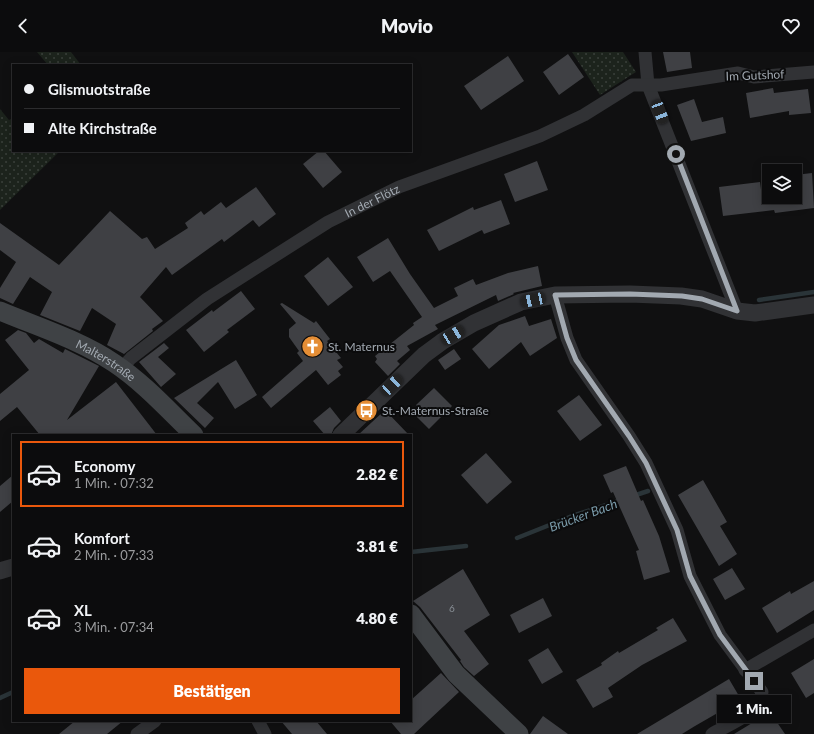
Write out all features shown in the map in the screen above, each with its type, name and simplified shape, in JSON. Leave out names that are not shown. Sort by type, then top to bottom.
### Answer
[{"type":"main road","name":"Malterstraße","points":[[0,311],[86,347],[122,368],[138,381],[193,434]]},
{"type":"main road","points":[[414,625],[456,674],[519,734]]},
{"type":"street","points":[[645,52],[648,84],[737,311]]},
{"type":"street","name":"Im Gutshof","points":[[648,84],[661,85],[738,73],[754,77],[814,72]]},
{"type":"street","name":"In der Flötz","points":[[122,368],[131,358],[207,299],[328,222],[400,187],[540,136],[584,114],[632,85],[648,84]]},
{"type":"street","points":[[342,434],[424,355],[443,341],[496,312],[522,302],[555,295],[630,294],[682,296],[702,299],[737,311],[755,313],[814,305]]},
{"type":"street","points":[[555,295],[567,338],[576,360],[646,463],[677,530],[690,576],[720,635],[762,692],[759,703],[752,711],[712,734]]},
{"type":"street","points":[[0,571],[12,567]]},
{"type":"street","points":[[745,670],[814,630]]},
{"type":"street","points":[[137,734],[154,722]]},
{"type":"street","points":[[259,722],[265,734]]},
{"type":"shaded area","points":[[37,52],[71,52],[80,64],[47,64]]},
{"type":"shaded area","points":[[572,52],[623,52],[636,72],[600,95]]},
{"type":"shaded area","points":[[0,109],[9,120],[12,118],[12,152],[59,152],[0,210]]},
{"type":"building","points":[[663,52],[690,52],[692,68],[667,72]]},
{"type":"building","points":[[568,54],[584,77],[559,95],[543,72]]},
{"type":"building","points":[[508,56],[524,81],[481,110],[464,86]]},
{"type":"building","points":[[773,88],[774,93],[808,89],[811,113],[789,115],[789,111],[750,118],[746,93]]},
{"type":"building","points":[[694,99],[702,122],[723,117],[726,133],[691,141],[677,105]]},
{"type":"building","points":[[318,152],[325,152],[342,172],[323,188],[303,164]]},
{"type":"building","points":[[537,161],[548,190],[515,202],[504,174]]},
{"type":"building","points":[[812,173],[814,208],[775,213],[774,210],[723,216],[719,187],[760,182],[762,204],[802,204],[802,174]]},
{"type":"building","points":[[256,187],[276,214],[259,227],[253,220],[224,242],[222,239],[172,275],[166,267],[140,297],[163,321],[124,354],[107,345],[116,324],[92,308],[80,331],[40,315],[52,292],[30,277],[13,304],[0,298],[0,288],[16,262],[0,250],[0,223],[59,265],[110,211],[142,239],[147,237],[155,249],[188,228],[185,223],[201,211],[204,215],[221,202],[226,208]]},
{"type":"building","points":[[501,200],[510,224],[484,234],[482,230],[439,251],[427,230],[473,207],[474,210]]},
{"type":"building","points":[[388,238],[410,274],[434,308],[458,296],[454,288],[473,279],[476,285],[508,273],[538,266],[542,286],[513,293],[514,294],[498,301],[496,295],[435,325],[438,329],[407,346],[410,350],[397,361],[400,364],[388,376],[375,362],[377,359],[375,356],[422,317],[390,271],[373,282],[357,257]]},
{"type":"building","points":[[328,257],[353,287],[328,306],[304,276]]},
{"type":"building","points":[[241,291],[255,309],[227,330],[229,332],[204,352],[186,330],[212,310],[213,312]]},
{"type":"building","name":"St. Maternus","points":[[282,303],[314,323],[316,321],[330,339],[327,341],[341,358],[337,360],[343,367],[338,371],[341,375],[328,385],[316,370],[271,408],[262,397],[303,361],[297,353],[299,351],[289,337],[289,329],[296,323],[280,304]]},
{"type":"building","points":[[525,316],[529,326],[551,319],[557,338],[530,356],[521,342],[489,369],[472,349],[499,325]]},
{"type":"building","points":[[18,330],[26,333],[34,343],[39,339],[63,353],[65,349],[99,366],[67,420],[116,382],[156,434],[39,434],[17,407],[0,421],[0,394],[29,370],[5,340]]},
{"type":"building","points":[[164,343],[169,348],[158,357],[176,374],[161,387],[139,362]]},
{"type":"building","points":[[454,349],[461,359],[445,370],[438,360]]},
{"type":"building","points":[[236,360],[257,395],[235,409],[218,382],[197,403],[214,418],[205,428],[174,398]]},
{"type":"building","points":[[434,388],[452,406],[429,429],[414,414],[420,409],[416,405]]},
{"type":"building","points":[[579,395],[602,425],[580,441],[557,411]]},
{"type":"building","points":[[330,407],[341,421],[334,428],[331,434],[324,434],[313,421]]},
{"type":"building","points":[[385,410],[408,434],[359,434]]},
{"type":"building","points":[[486,453],[512,482],[487,504],[461,475]]},
{"type":"building","points":[[626,466],[641,501],[643,500],[659,536],[670,572],[644,580],[636,551],[639,550],[613,492],[611,493],[603,475]]},
{"type":"building","points":[[12,476],[12,502],[0,512],[0,486]]},
{"type":"building","points":[[703,480],[727,522],[720,526],[737,554],[719,566],[678,495]]},
{"type":"building","points":[[732,568],[745,589],[725,600],[713,579]]},
{"type":"building","points":[[463,569],[490,615],[464,631],[489,664],[474,676],[464,667],[460,661],[461,660],[420,607],[413,601]]},
{"type":"building","points":[[814,581],[814,610],[777,633],[762,608],[790,591],[791,594]]},
{"type":"building","points":[[543,598],[552,616],[519,633],[510,615]]},
{"type":"building","points":[[673,618],[687,641],[642,665],[608,688],[613,697],[593,708],[576,680],[602,665],[601,663],[618,651],[619,653],[658,630],[656,628]]},
{"type":"building","points":[[548,648],[563,672],[542,684],[528,660]]},
{"type":"building","points":[[814,659],[814,693],[806,698],[791,673]]},
{"type":"building","points":[[441,673],[459,692],[414,734],[401,734],[391,722],[412,722],[412,699]]},
{"type":"building","points":[[729,679],[739,696],[726,703],[728,707],[682,734],[637,734]]},
{"type":"building","points":[[770,712],[785,734],[734,734]]},
{"type":"building","points":[[543,716],[568,734],[530,734]]},
{"type":"building","points":[[74,722],[122,722],[107,734],[59,734]]},
{"type":"building","points":[[282,722],[317,722],[327,734],[292,734]]},
{"type":"waterway","name":"Brücker Bach","points":[[759,300],[814,292]]},
{"type":"waterway","name":"Brücker Bach","points":[[633,496],[648,491]]},
{"type":"waterway","name":"Brücker Bach","points":[[517,538],[572,516],[622,500]]},
{"type":"waterway","name":"Brücker Bach","points":[[412,552],[466,546]]},
{"type":"waterway","points":[[0,698],[12,692]]},
{"type":"place","name":"St. Maternus","points":[[313,346]]},
{"type":"place","name":"St.-Maternus-Straße","points":[[366,410]]},
{"type":"route","points":[[676,154],[737,311],[702,299],[682,296],[630,294],[555,295],[567,338],[576,360],[646,463],[677,530],[690,576],[720,635],[754,681]]}]
